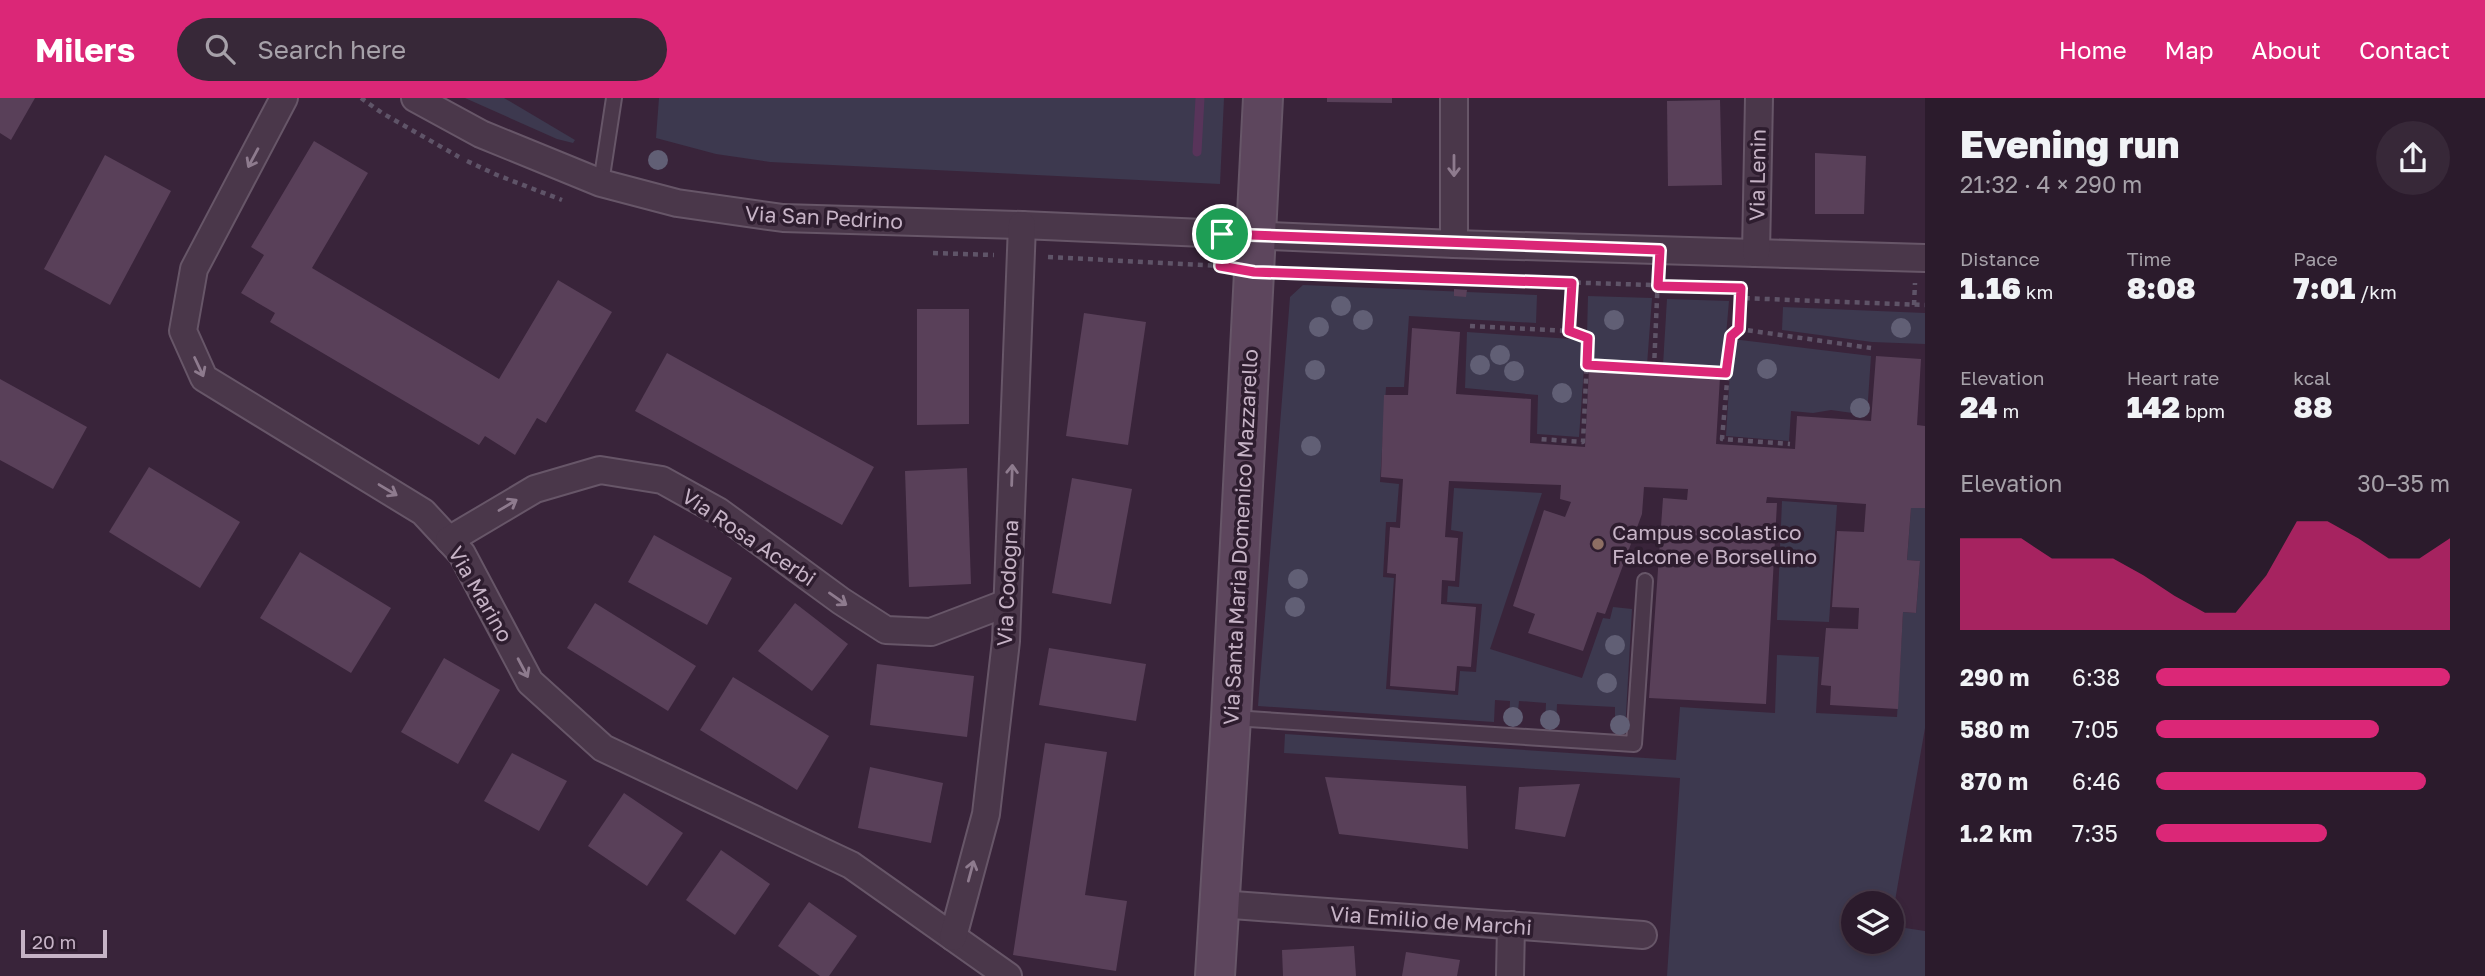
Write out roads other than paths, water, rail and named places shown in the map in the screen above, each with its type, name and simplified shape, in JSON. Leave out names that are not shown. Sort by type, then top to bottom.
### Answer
[{"type":"street","name":"Via Marino","points":[[284,98],[194,269],[183,331],[204,378],[423,512],[462,554],[530,682],[603,748],[851,864],[1008,976]]},
{"type":"street","name":"Via San Pedrino","points":[[415,98],[481,134],[601,183],[677,203],[783,218],[1022,225],[1244,247],[1454,244],[1925,258]]},
{"type":"street","name":"Via Santa Maria Domenico Mazzarello","points":[[1215,976],[1231,718],[1244,247],[1262,98]]},
{"type":"street","points":[[1454,98],[1454,244]]},
{"type":"street","name":"Via Lenin","points":[[1756,253],[1759,98]]},
{"type":"street","name":"Via Codogna","points":[[953,937],[986,814],[1006,640],[1022,225]]},
{"type":"street","name":"Via Rosa Acerbi","points":[[449,540],[536,489],[600,470],[662,480],[718,511],[841,601],[886,630],[931,632],[1007,603]]},
{"type":"street","name":"Via Emilio de Marchi","points":[[1219,904],[1643,935]]},
{"type":"street","points":[[1510,976],[1511,925]]},
{"type":"lane","points":[[601,183],[614,98]]},
{"type":"lane","points":[[1231,718],[1634,744],[1645,581]]},
{"type":"waterway","points":[[1197,152],[1200,98]]},
{"type":"place","name":"Campus scolastico Falcone e Borsellino","points":[[1598,544]]}]
